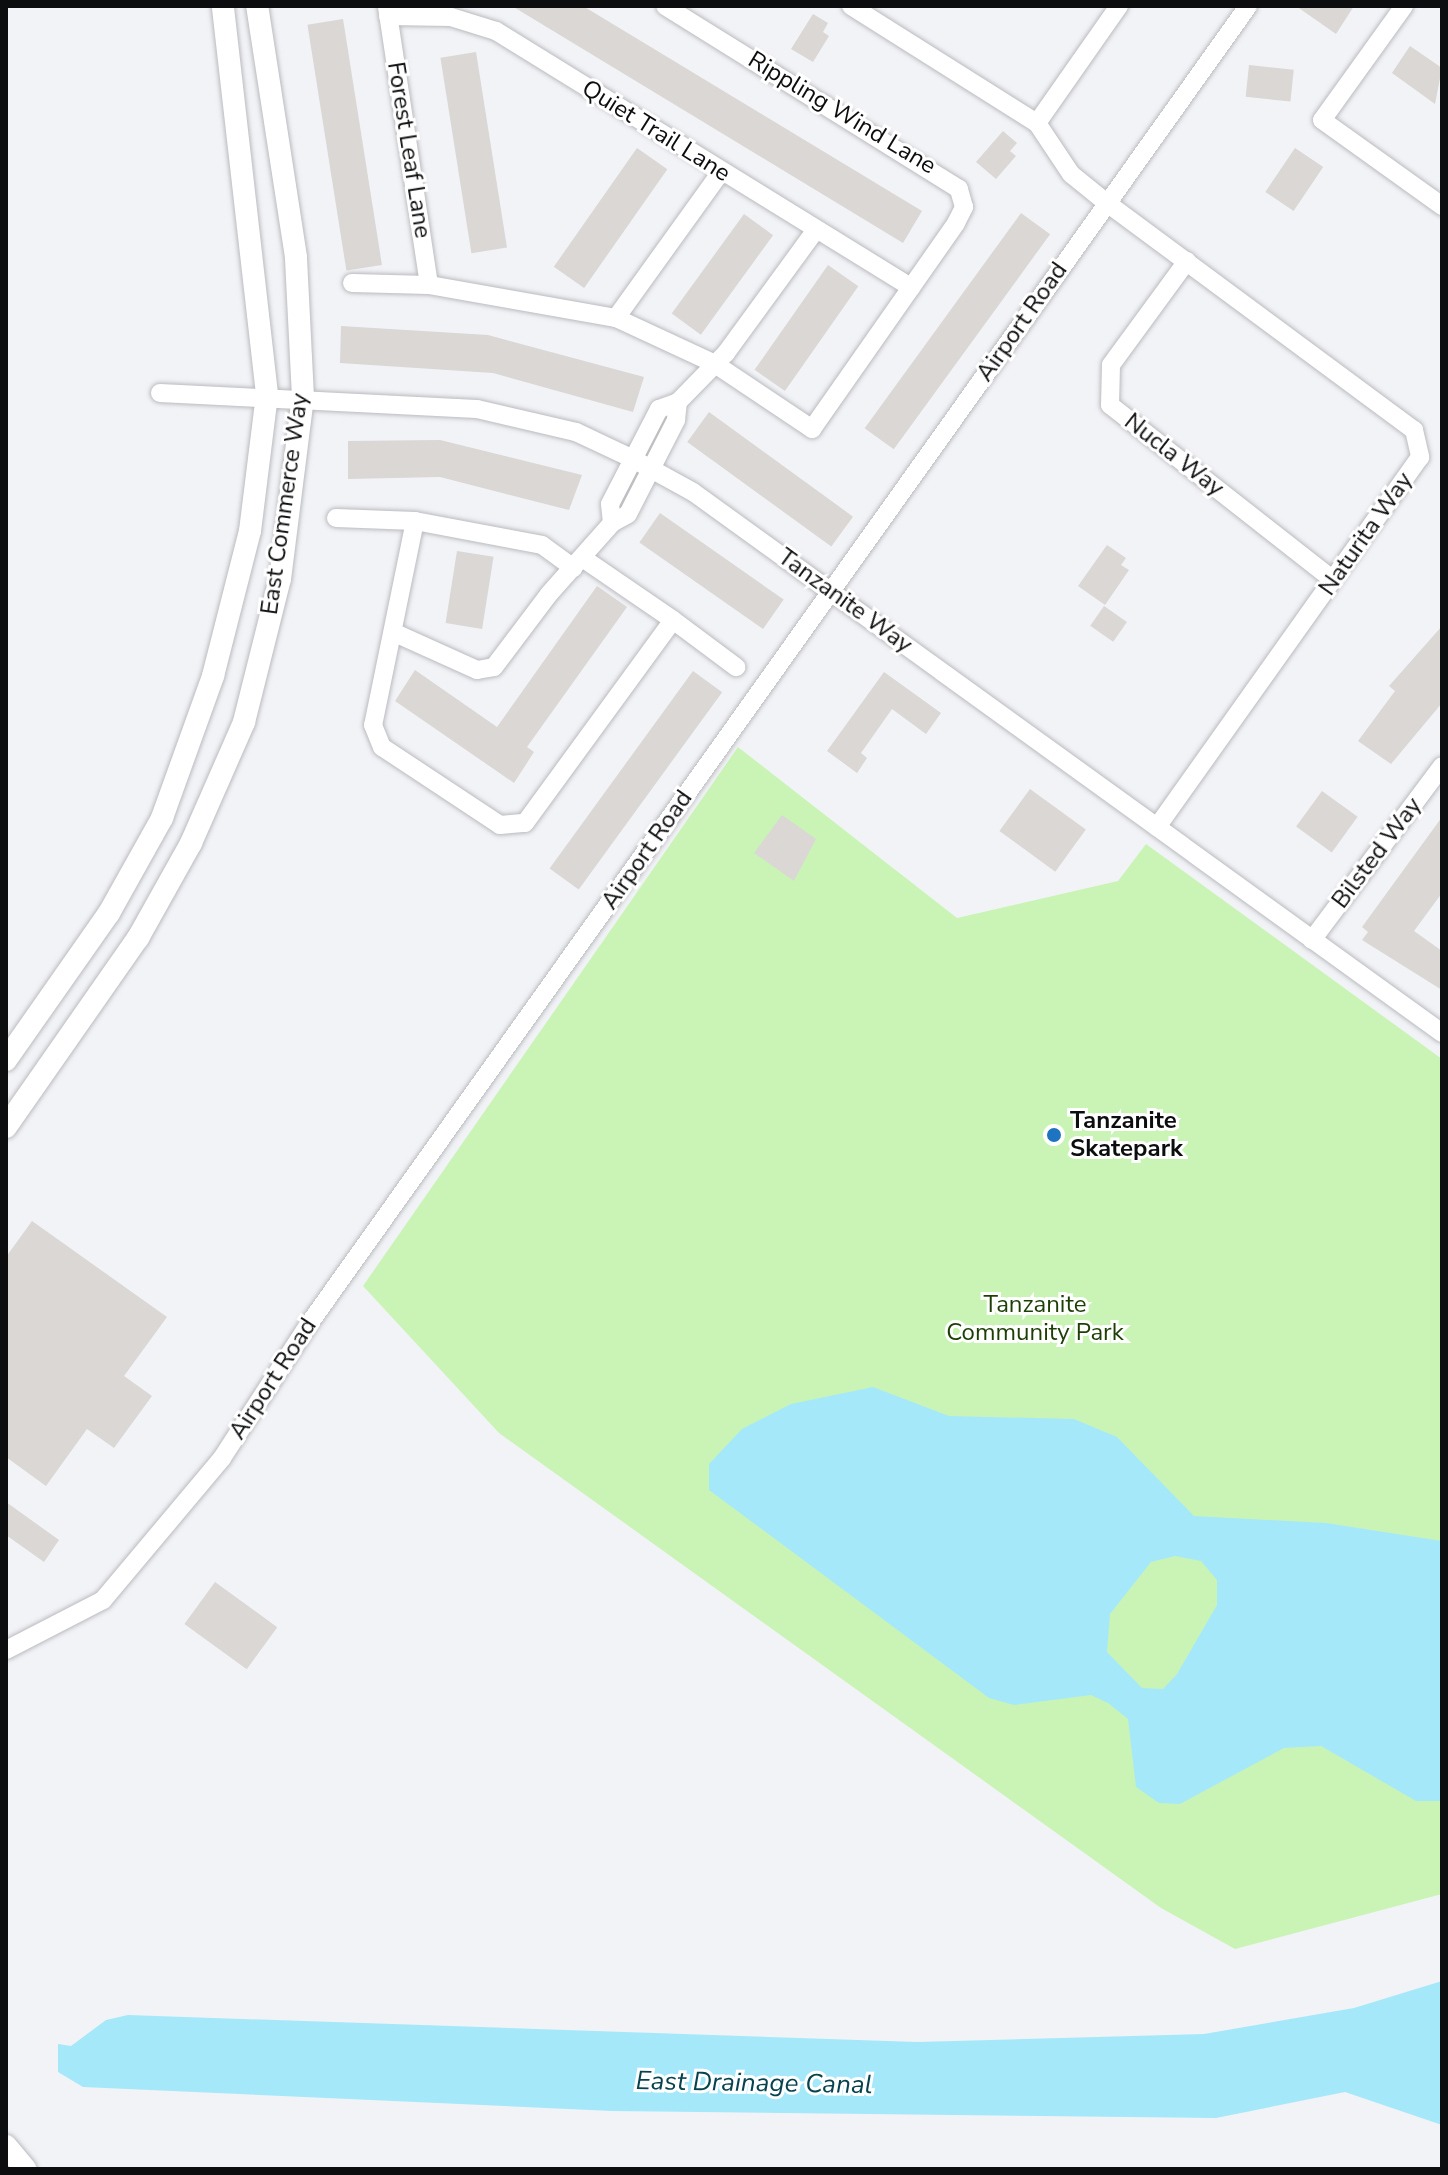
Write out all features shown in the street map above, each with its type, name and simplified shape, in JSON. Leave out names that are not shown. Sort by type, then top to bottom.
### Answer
[{"type":"main road","name":"East Commerce Way","points":[[6,1060],[109,913],[162,818],[213,676],[247,545],[267,394],[223,6]]},
{"type":"main road","name":"East Commerce Way","points":[[6,1127],[138,938],[244,722],[280,579],[303,397],[296,257],[257,6]]},
{"type":"main road","points":[[6,2146],[25,2169]]},
{"type":"street","name":"Rippling Wind Lane","points":[[665,6],[959,189],[964,207],[812,429],[715,364]]},
{"type":"street","points":[[851,6],[1037,123],[1119,6]]},
{"type":"street","name":"Airport Road","points":[[6,1650],[103,1600],[222,1458],[309,1324],[1248,6]]},
{"type":"street","points":[[1404,6],[1322,120],[1442,206]]},
{"type":"street","name":"Quiet Trail Lane","points":[[388,11],[451,17],[496,31],[815,231],[911,287]]},
{"type":"street","name":"Forest Leaf Lane","points":[[388,11],[429,285]]},
{"type":"street","name":"Naturita Way","points":[[1037,123],[1071,174],[1414,430],[1420,457],[1157,827]]},
{"type":"street","points":[[616,318],[721,172]]},
{"type":"street","points":[[395,633],[477,670],[494,667],[612,523],[628,514],[653,472],[678,402],[715,364],[815,231]]},
{"type":"street","name":"Nucla Way","points":[[1187,261],[1111,365],[1110,405],[1333,580]]},
{"type":"street","points":[[352,283],[429,285],[616,318],[715,364]]},
{"type":"street","name":"Tanzanite Way","points":[[160,393],[267,394],[477,409],[576,432],[633,459],[832,591],[1442,1033]]},
{"type":"street","points":[[612,523],[610,504],[659,409],[678,402]]},
{"type":"street","points":[[336,518],[415,521],[542,545],[579,563],[673,620],[736,667]]},
{"type":"street","points":[[415,521],[395,633],[373,725],[382,747],[500,825],[525,823],[673,620]]},
{"type":"street","name":"Bilsted Way","points":[[1312,940],[1442,766]]},
{"type":"green space","name":"Tanzanite Community Park","points":[[738,747],[957,918],[1118,881],[1146,844],[1442,1059],[1442,1894],[1235,1949],[1161,1908],[499,1433],[363,1286]]},
{"type":"water","points":[[873,1387],[949,1416],[1074,1419],[1117,1437],[1194,1516],[1326,1523],[1442,1541],[1442,1801],[1416,1801],[1321,1746],[1284,1748],[1180,1804],[1159,1803],[1136,1787],[1128,1719],[1108,1703],[1091,1695],[1014,1705],[989,1698],[709,1490],[709,1464],[742,1429],[791,1404]],"holes":[[[1175,1556],[1201,1561],[1217,1580],[1217,1605],[1177,1674],[1163,1689],[1142,1688],[1107,1652],[1110,1614],[1151,1562]]]},
{"type":"water","name":"East Drainage Canal","points":[[1442,1981],[1442,2125],[1345,2092],[1216,2118],[612,2111],[83,2087],[58,2072],[58,2044],[71,2046],[106,2020],[128,2015],[917,2042],[1204,2034],[1354,2008]]},
{"type":"building","points":[[512,6],[583,6],[922,211],[903,243]]},
{"type":"building","points":[[1296,6],[1354,6],[1336,34]]},
{"type":"building","points":[[813,14],[828,23],[823,32],[829,36],[813,62],[791,49]]},
{"type":"building","points":[[343,19],[382,265],[346,271],[307,25]]},
{"type":"building","points":[[1410,46],[1442,68],[1435,104],[1392,73]]},
{"type":"building","points":[[476,52],[507,248],[471,253],[440,58]]},
{"type":"building","points":[[1249,65],[1294,70],[1290,102],[1246,97]]},
{"type":"building","points":[[1003,131],[1017,143],[1010,151],[1016,156],[996,179],[976,162]]},
{"type":"building","points":[[637,148],[667,169],[584,288],[554,267]]},
{"type":"building","points":[[1295,148],[1323,167],[1294,211],[1265,192]]},
{"type":"building","points":[[1021,213],[1050,234],[894,449],[865,428]]},
{"type":"building","points":[[744,214],[773,235],[701,335],[672,314]]},
{"type":"building","points":[[828,265],[858,286],[785,391],[755,370]]},
{"type":"building","points":[[341,326],[488,335],[644,377],[633,412],[493,373],[340,363]]},
{"type":"building","points":[[709,412],[853,517],[831,547],[687,442]]},
{"type":"building","points":[[440,440],[582,475],[569,510],[440,477],[348,479],[348,441]]},
{"type":"building","points":[[660,513],[784,600],[763,629],[639,542]]},
{"type":"building","points":[[1107,545],[1126,558],[1121,565],[1129,570],[1105,605],[1078,586]]},
{"type":"building","points":[[457,551],[494,557],[482,629],[446,623]]},
{"type":"building","points":[[597,586],[627,607],[527,747],[534,752],[514,783],[395,701],[415,670],[497,727]]},
{"type":"building","points":[[1104,606],[1127,622],[1113,642],[1090,626]]},
{"type":"building","points":[[1442,626],[1442,703],[1391,764],[1358,741],[1395,691],[1389,686]]},
{"type":"building","points":[[693,671],[722,692],[579,890],[550,868]]},
{"type":"building","points":[[884,672],[941,713],[926,734],[892,709],[861,753],[867,758],[857,773],[827,751]]},
{"type":"building","points":[[1030,789],[1086,830],[1055,872],[999,831]]},
{"type":"building","points":[[1322,791],[1358,817],[1332,852],[1296,827]]},
{"type":"building","points":[[782,815],[816,839],[794,881],[754,853]]},
{"type":"building","points":[[1442,817],[1442,893],[1414,931],[1442,951],[1442,990],[1362,940],[1368,932],[1362,927]]},
{"type":"building","points":[[32,1221],[167,1317],[124,1376],[152,1396],[114,1448],[87,1429],[46,1486],[6,1457],[6,1257]]},
{"type":"building","points":[[6,1502],[59,1540],[44,1562],[6,1535]]},
{"type":"building","points":[[215,1582],[277,1627],[247,1669],[184,1624]]},
{"type":"place","name":"Tanzanite Skatepark","points":[[1054,1135]]}]
